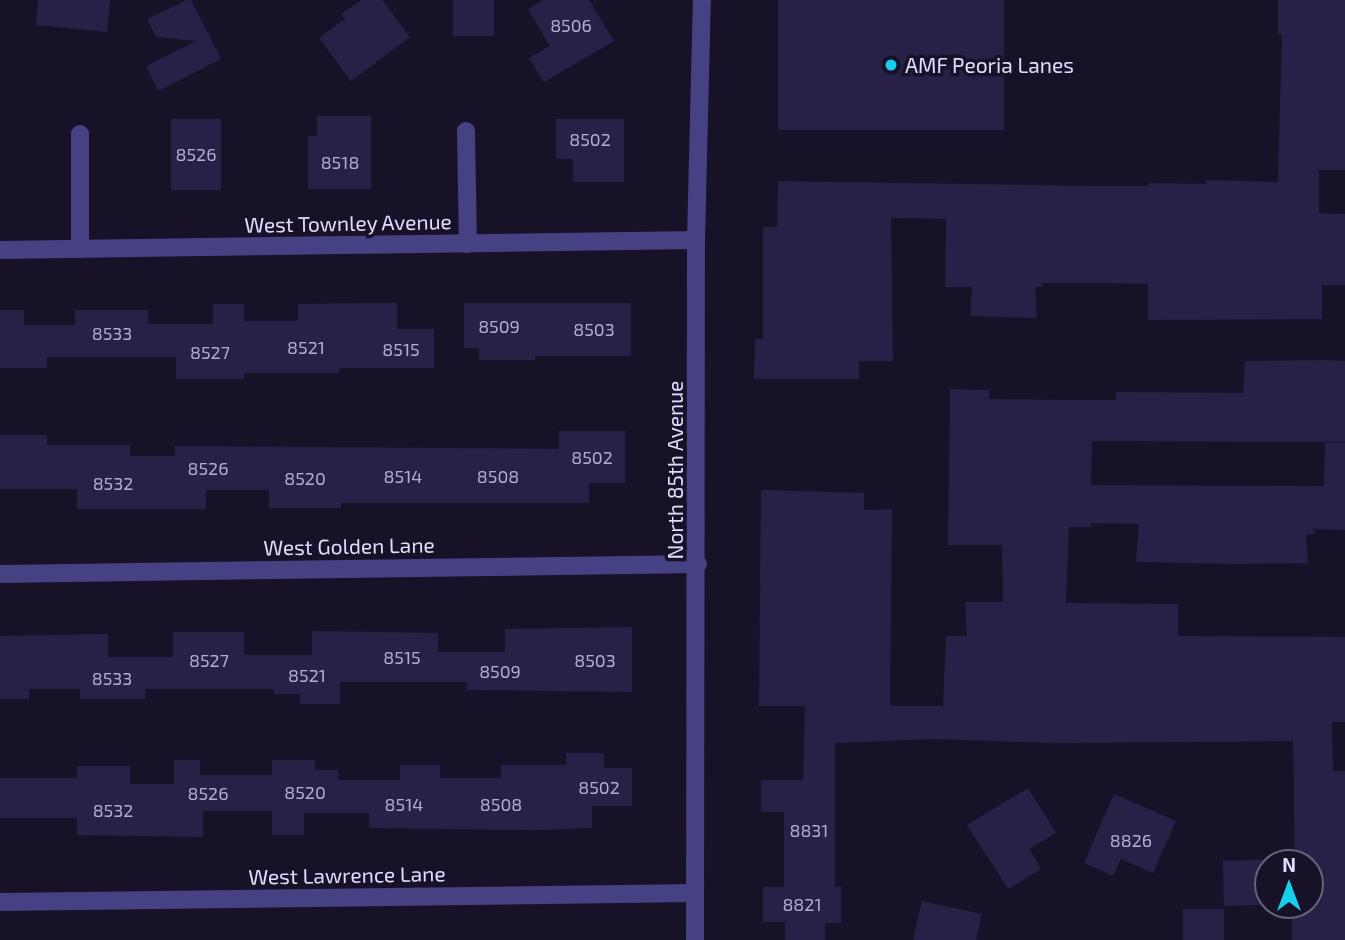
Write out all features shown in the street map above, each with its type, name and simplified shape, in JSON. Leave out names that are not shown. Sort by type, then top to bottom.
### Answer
[{"type":"street","name":"North 85th Avenue","points":[[695,940],[698,564],[696,240],[702,0]]},
{"type":"street","points":[[466,131],[468,244]]},
{"type":"street","points":[[80,134],[80,249]]},
{"type":"street","name":"West Townley Avenue","points":[[0,250],[696,240]]},
{"type":"street","name":"West Golden Lane","points":[[0,574],[698,564]]},
{"type":"street","name":"West Lawrence Lane","points":[[0,902],[695,893]]},
{"type":"building","points":[[38,0],[110,0],[107,32],[36,25]]},
{"type":"building","points":[[191,0],[221,59],[158,91],[146,66],[197,41],[156,37],[147,19]]},
{"type":"building","points":[[361,0],[382,0],[410,37],[351,81],[319,38],[345,19],[341,14]]},
{"type":"building","points":[[453,0],[494,0],[494,36],[453,36]]},
{"type":"building","points":[[543,0],[589,0],[614,41],[544,82],[529,58],[550,46],[528,9]]},
{"type":"building","name":"AMF Peoria Lanes","points":[[778,0],[1004,0],[1004,130],[778,130]]},
{"type":"building","points":[[1278,0],[1345,0],[1345,170],[1319,170],[1319,213],[1345,214],[1345,285],[1322,285],[1322,319],[1148,320],[1148,284],[1109,283],[1042,283],[1042,287],[1035,287],[1037,318],[970,316],[972,287],[945,287],[946,219],[891,218],[893,361],[859,361],[859,379],[754,379],[755,339],[763,339],[763,227],[777,227],[778,181],[1092,186],[1206,184],[1206,180],[1278,182],[1282,34],[1278,34]]},
{"type":"building","points":[[317,116],[371,116],[371,189],[308,189],[308,136],[317,136]]},
{"type":"building","points":[[171,119],[221,119],[221,190],[171,190]]},
{"type":"building","points":[[556,119],[624,119],[624,182],[573,182],[573,159],[556,159]]},
{"type":"building","points":[[397,303],[397,329],[434,329],[434,368],[339,368],[339,373],[244,373],[244,379],[176,379],[176,357],[47,357],[47,368],[0,368],[0,310],[24,310],[24,325],[75,325],[75,310],[148,310],[148,324],[213,324],[213,304],[244,304],[244,321],[298,321],[298,304]]},
{"type":"building","points":[[464,303],[631,303],[631,356],[535,356],[535,360],[479,360],[479,348],[464,348]]},
{"type":"building","points":[[1245,361],[1345,361],[1345,442],[1092,441],[1091,485],[1324,486],[1325,443],[1345,443],[1345,530],[1315,529],[1314,534],[1306,534],[1308,563],[1241,564],[1136,562],[1139,524],[1091,523],[1091,527],[1069,527],[1066,603],[1178,604],[1178,636],[1345,637],[1345,722],[1332,722],[1333,771],[1345,771],[1345,940],[1292,940],[1292,919],[1324,919],[1324,849],[1295,849],[1293,741],[1057,743],[934,739],[835,743],[835,887],[841,887],[841,923],[825,923],[825,940],[785,940],[785,922],[763,922],[763,887],[784,887],[784,812],[761,812],[761,780],[803,780],[805,706],[759,706],[761,490],[864,493],[864,510],[892,509],[890,706],[943,706],[946,636],[967,636],[965,602],[1003,602],[1002,545],[948,545],[950,389],[989,390],[989,399],[1116,400],[1116,392],[1243,393]]},
{"type":"building","points":[[559,431],[625,431],[625,483],[589,483],[589,503],[341,503],[341,508],[269,508],[269,490],[206,490],[206,509],[77,509],[77,489],[0,489],[0,435],[47,435],[47,445],[130,445],[130,456],[175,456],[175,446],[559,449]]},
{"type":"building","points":[[632,627],[632,692],[467,690],[467,682],[340,682],[340,704],[300,704],[300,694],[274,694],[274,689],[145,689],[145,699],[80,699],[80,689],[29,689],[29,699],[0,699],[0,636],[108,634],[108,657],[173,657],[173,632],[244,632],[244,655],[312,655],[312,631],[438,633],[438,652],[505,652],[505,629]]},
{"type":"building","points":[[566,753],[604,753],[604,768],[632,768],[632,806],[592,806],[592,828],[537,830],[369,828],[369,813],[304,813],[304,835],[272,835],[272,811],[203,811],[203,837],[77,835],[77,818],[0,818],[0,778],[77,778],[77,766],[130,766],[130,784],[174,784],[174,760],[200,760],[200,775],[272,775],[272,760],[315,760],[315,770],[338,770],[338,780],[400,780],[400,765],[440,765],[440,778],[501,778],[501,765],[566,765]]},
{"type":"building","points":[[1028,788],[1056,833],[1029,849],[1041,869],[1008,889],[967,825]]},
{"type":"building","points":[[1114,794],[1176,821],[1153,873],[1121,859],[1113,876],[1084,863]]},
{"type":"building","points":[[1254,860],[1254,905],[1224,906],[1223,861]]},
{"type":"building","points":[[922,901],[982,914],[976,940],[913,940]]},
{"type":"building","points":[[1183,909],[1224,909],[1224,940],[1183,940]]},
{"type":"place","name":"AMF Peoria Lanes","points":[[891,65]]}]
